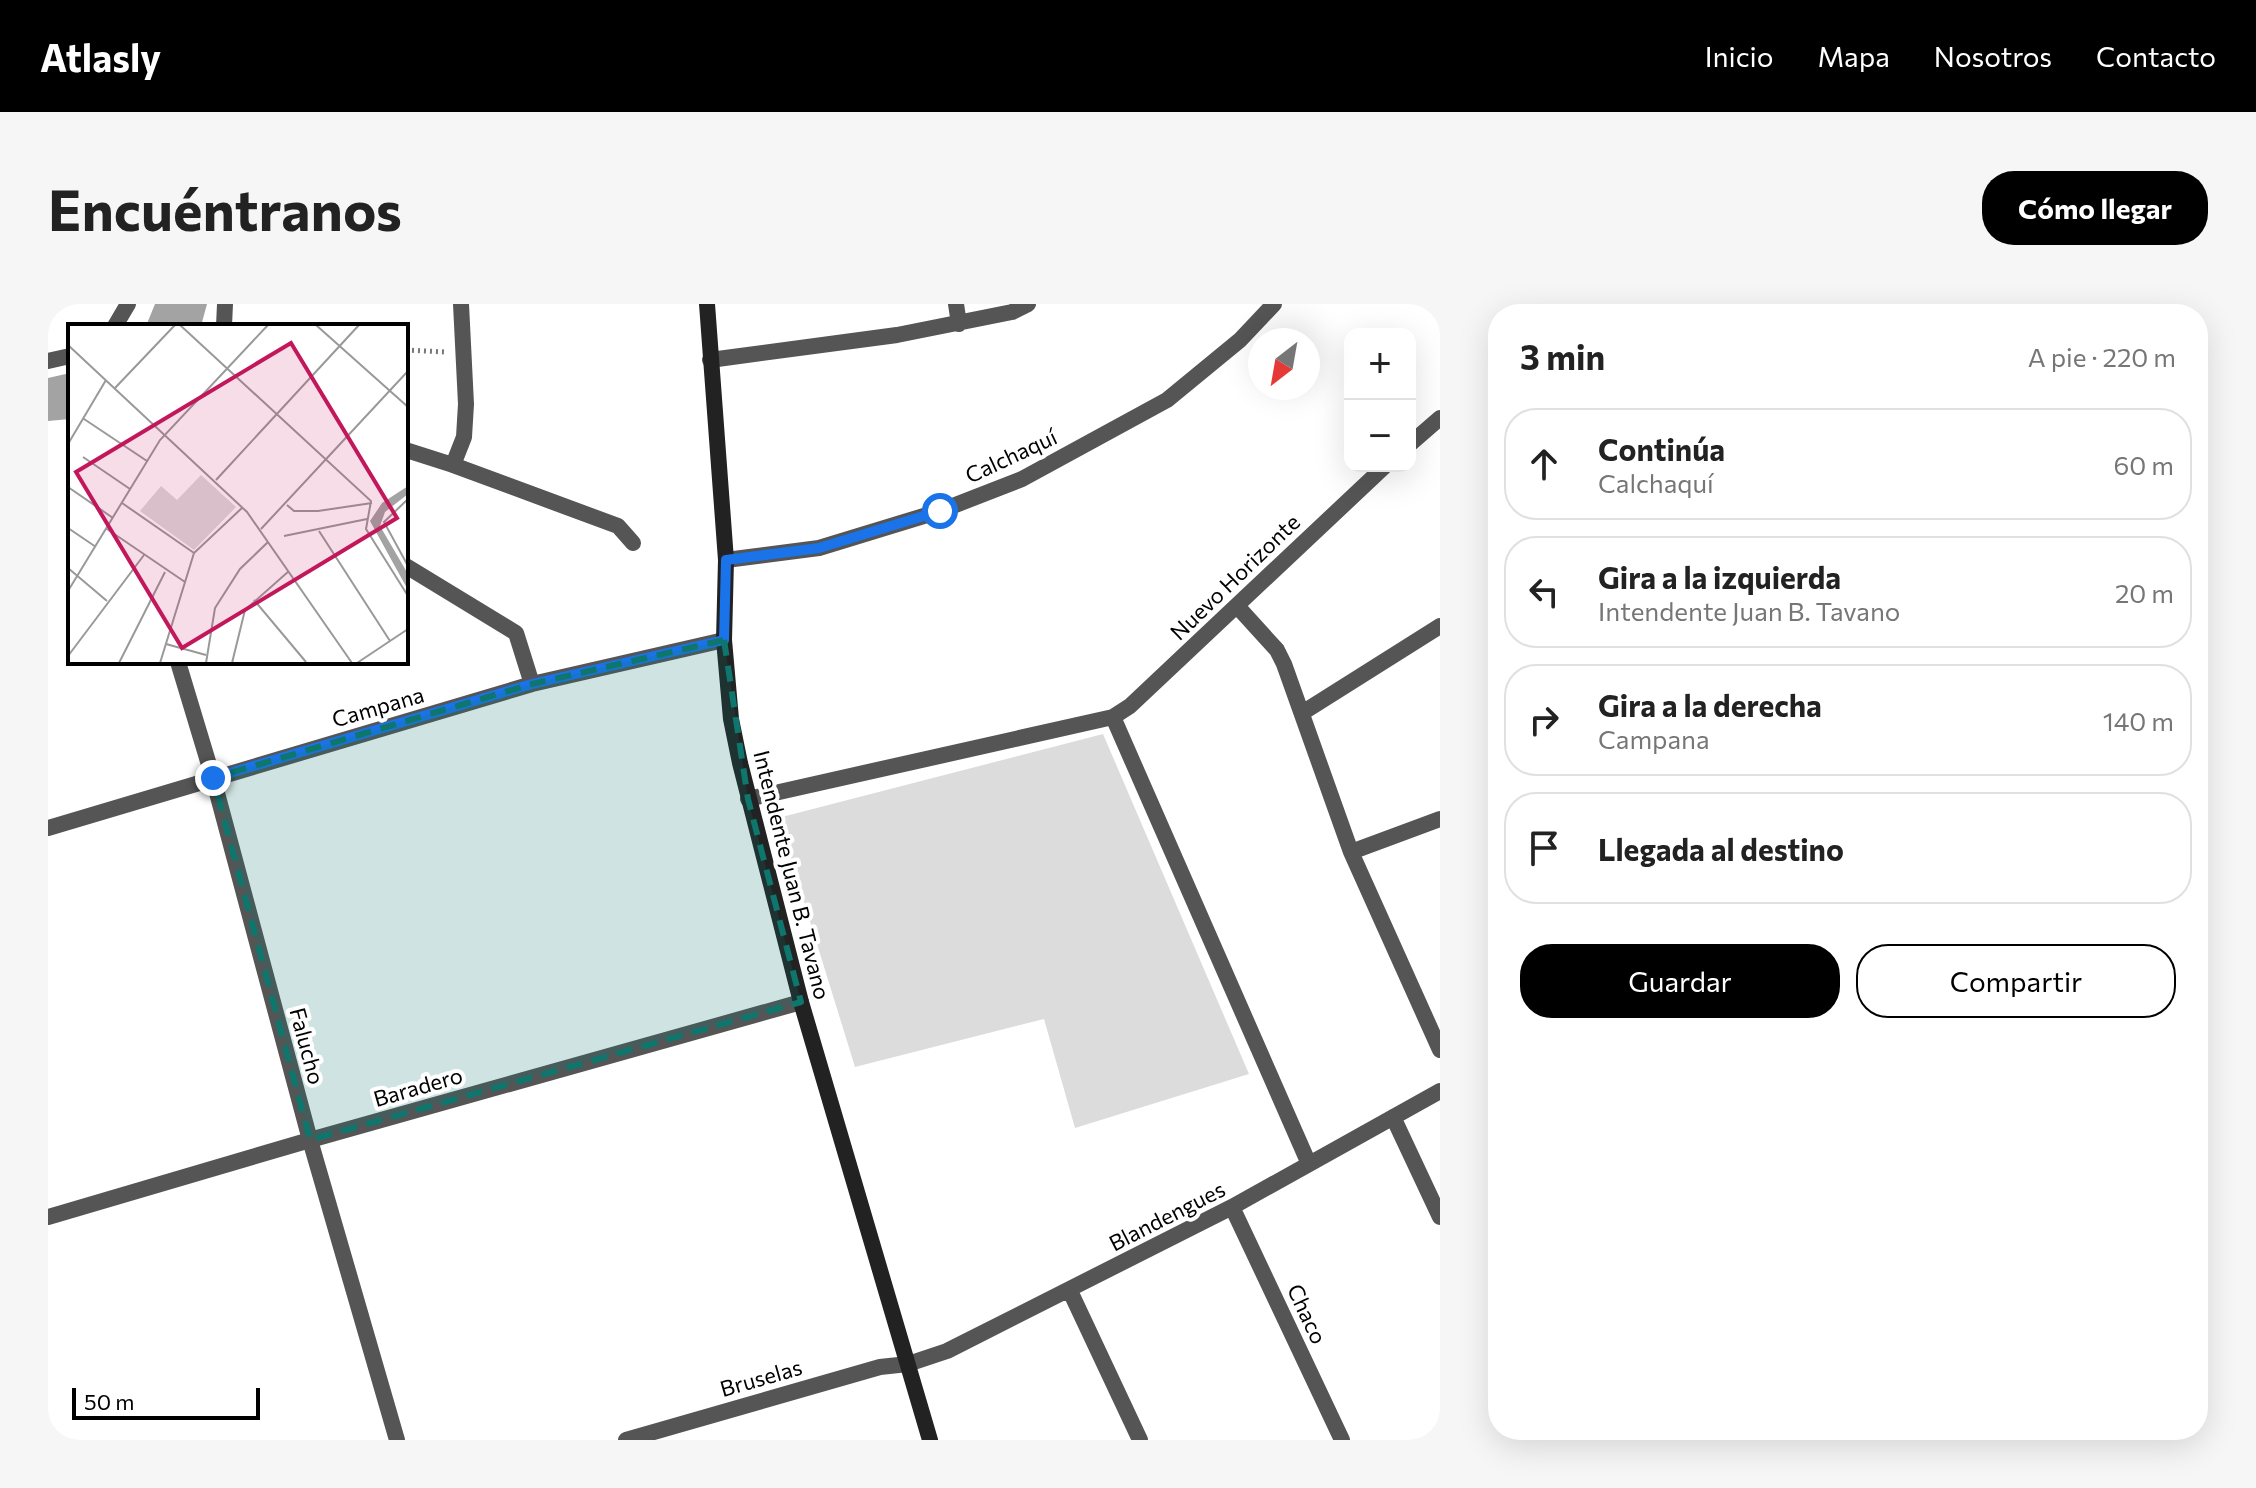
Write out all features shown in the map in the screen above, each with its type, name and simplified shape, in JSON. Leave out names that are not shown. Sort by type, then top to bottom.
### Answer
[{"type":"street","points":[[116,324],[128,304]]},
{"type":"street","points":[[224,324],[225,304]]},
{"type":"street","points":[[453,465],[464,437],[466,404],[461,304]]},
{"type":"street","name":"Intendente Juan B. Tavano","points":[[707,304],[726,560],[724,640],[731,719],[748,799],[801,1002],[930,1440]]},
{"type":"street","points":[[956,304],[959,324]]},
{"type":"street","points":[[710,360],[897,335],[1012,312],[1028,304]]},
{"type":"street","name":"Calchaquí","points":[[726,560],[819,548],[940,511],[1022,479],[1167,400],[1240,340],[1274,304]]},
{"type":"street","points":[[48,361],[68,356]]},
{"type":"street","points":[[1416,439],[1440,418]]},
{"type":"street","points":[[408,451],[618,526],[633,543]]},
{"type":"street","name":"Nuevo Horizonte","points":[[1113,717],[1130,706],[1379,472]]},
{"type":"street","points":[[408,567],[516,633],[532,684]]},
{"type":"street","points":[[1237,606],[1277,650],[1351,852],[1440,1050]]},
{"type":"street","points":[[1302,713],[1440,626]]},
{"type":"street","name":"Campana","points":[[48,828],[532,684],[724,640]]},
{"type":"street","name":"Falucho","points":[[179,664],[213,778],[310,1140],[397,1440]]},
{"type":"street","points":[[748,799],[1113,717],[1309,1164]]},
{"type":"street","points":[[1351,852],[1440,819]]},
{"type":"street","name":"Baradero","points":[[48,1217],[801,1002]]},
{"type":"street","name":"Blandengues","points":[[908,1364],[947,1351],[1070,1291],[1232,1207],[1440,1091]]},
{"type":"street","points":[[1393,1117],[1440,1217]]},
{"type":"street","name":"Chaco","points":[[1232,1207],[1342,1440]]},
{"type":"street","points":[[1070,1291],[1140,1440]]},
{"type":"street","name":"Bruselas","points":[[626,1440],[880,1367],[908,1364]]},
{"type":"path","points":[[408,350],[464,353]]},
{"type":"highlighted area","points":[[724,640],[748,799],[801,1002],[310,1140],[213,778],[532,684]]},
{"type":"shaded area","points":[[155,304],[207,304],[202,324],[147,324]]},
{"type":"shaded area","points":[[68,373],[68,419],[48,421],[48,378]]},
{"type":"shaded area","points":[[1103,734],[1249,1074],[1075,1128],[1044,1019],[855,1067],[778,818]]},
{"type":"route","points":[[213,778],[532,684],[724,640],[726,560],[819,548],[940,511]]}]
